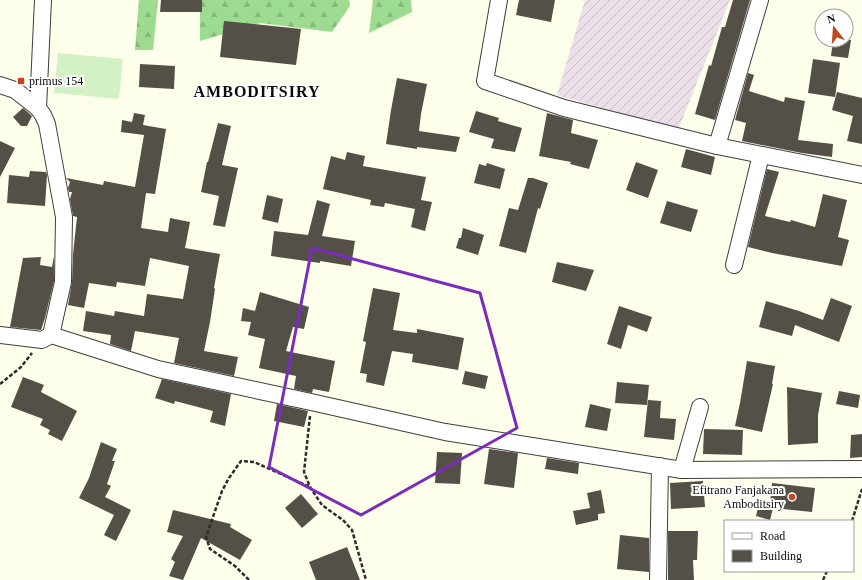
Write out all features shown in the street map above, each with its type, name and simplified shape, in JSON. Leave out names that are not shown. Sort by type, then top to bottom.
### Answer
[{"type":"street","points":[[38,108],[43,0]]},
{"type":"street","points":[[499,0],[485,81],[564,108],[718,146],[862,174]]},
{"type":"street","points":[[718,146],[760,0]]},
{"type":"street","points":[[0,84],[15,90],[38,108],[47,124],[64,217],[63,282],[47,337]]},
{"type":"street","points":[[734,265],[761,155]]},
{"type":"street","points":[[0,336],[47,337],[158,369],[445,432],[682,470],[862,469]]},
{"type":"street","points":[[682,470],[700,407]]},
{"type":"street","points":[[658,580],[660,466]]},
{"type":"path","points":[[0,384],[21,366],[47,337]]},
{"type":"path","points":[[312,402],[304,472],[310,487],[322,505],[343,520],[352,530],[366,580]]},
{"type":"path","points":[[249,580],[235,566],[210,549],[206,537],[222,491],[229,478],[242,461],[254,462],[310,487]]},
{"type":"path","points":[[852,520],[862,489]]},
{"type":"highlighted area","points":[[312,248],[480,293],[517,428],[361,515],[269,467]]},
{"type":"shaded area","points":[[585,0],[730,0],[678,130],[557,95]]},
{"type":"green space","points":[[139,0],[158,0],[153,50],[135,50]]},
{"type":"green space","points":[[200,0],[349,0],[350,6],[332,32],[260,23],[200,41]]},
{"type":"green space","points":[[373,0],[411,0],[412,12],[369,33]]},
{"type":"green space","points":[[58,53],[123,59],[119,99],[54,93]]},
{"type":"building","points":[[161,0],[202,0],[202,12],[160,12]]},
{"type":"building","points":[[519,0],[555,0],[551,22],[516,15]]},
{"type":"building","points":[[733,0],[750,0],[715,120],[695,114],[709,65],[711,66],[722,27],[725,27]]},
{"type":"building","points":[[224,21],[301,29],[296,65],[220,57]]},
{"type":"building","points":[[832,48],[850,48],[848,58],[831,56]]},
{"type":"building","points":[[813,59],[840,63],[835,97],[808,93]]},
{"type":"building","points":[[140,64],[175,66],[174,89],[139,87]]},
{"type":"building","points":[[748,73],[754,75],[749,91],[784,102],[785,97],[805,101],[798,140],[833,144],[832,157],[802,153],[742,141],[746,123],[735,120]]},
{"type":"building","points":[[397,78],[427,84],[419,131],[460,137],[456,152],[417,147],[417,149],[386,144]]},
{"type":"building","points":[[837,92],[862,98],[862,144],[847,141],[853,116],[832,110]]},
{"type":"building","points":[[23,108],[32,116],[27,126],[21,126],[13,117]]},
{"type":"building","points":[[476,111],[499,118],[498,121],[522,128],[515,152],[491,148],[494,139],[469,132]]},
{"type":"building","points":[[134,113],[145,115],[143,125],[166,129],[155,194],[146,193],[141,228],[168,232],[170,218],[190,222],[185,248],[220,254],[210,322],[204,351],[238,357],[234,376],[174,363],[179,338],[135,331],[131,351],[110,344],[111,335],[83,331],[86,311],[114,316],[115,311],[144,316],[147,294],[183,299],[189,266],[150,258],[145,286],[117,282],[116,287],[89,283],[84,308],[68,305],[72,282],[77,217],[73,216],[70,199],[72,192],[69,192],[68,188],[70,182],[66,178],[103,185],[104,181],[135,187],[144,135],[121,132],[122,120],[132,122]]},
{"type":"building","points":[[547,113],[573,120],[571,133],[598,140],[589,169],[570,164],[571,162],[539,156]]},
{"type":"building","points":[[218,123],[231,126],[222,165],[238,168],[225,227],[213,225],[219,196],[201,192],[207,162]]},
{"type":"building","points":[[0,141],[15,148],[0,177]]},
{"type":"building","points":[[686,149],[715,157],[711,175],[681,167]]},
{"type":"building","points":[[347,152],[365,156],[363,166],[426,177],[421,200],[432,202],[425,231],[411,227],[415,209],[385,203],[384,207],[370,205],[371,200],[323,189],[331,156],[345,160]]},
{"type":"building","points":[[636,162],[658,170],[648,198],[626,190]]},
{"type":"building","points":[[487,163],[505,169],[500,189],[474,183],[479,164],[486,166]]},
{"type":"building","points":[[767,169],[779,172],[765,216],[790,222],[791,220],[815,227],[823,194],[847,200],[838,237],[849,240],[842,266],[748,247]]},
{"type":"building","points":[[30,171],[46,172],[45,206],[7,203],[9,175],[29,177]]},
{"type":"building","points":[[528,178],[533,178],[548,183],[540,209],[538,208],[526,253],[499,246],[509,208],[518,210]]},
{"type":"building","points":[[267,195],[283,199],[278,223],[262,219]]},
{"type":"building","points":[[317,200],[330,204],[322,236],[355,241],[351,266],[271,256],[274,231],[308,235]]},
{"type":"building","points":[[667,201],[698,210],[691,232],[660,223]]},
{"type":"building","points":[[463,228],[484,235],[478,255],[456,248],[459,238],[461,238]]},
{"type":"building","points":[[54,256],[54,281],[41,330],[10,327],[23,258],[41,257],[40,265],[52,267]]},
{"type":"building","points":[[557,262],[594,270],[586,291],[552,282]]},
{"type":"building","points":[[373,288],[400,293],[393,330],[417,333],[417,329],[464,338],[458,370],[412,362],[413,354],[392,351],[384,386],[366,382],[367,374],[360,373],[366,342],[363,341]]},
{"type":"building","points":[[260,292],[309,307],[304,329],[293,327],[286,351],[335,361],[329,392],[313,389],[312,393],[294,389],[296,376],[259,368],[265,339],[248,335],[251,322],[241,321],[243,308],[255,311]]},
{"type":"building","points":[[831,298],[852,306],[839,342],[795,325],[792,336],[759,327],[766,301],[823,320]]},
{"type":"building","points":[[619,306],[652,317],[647,332],[628,325],[621,349],[607,344]]},
{"type":"building","points":[[747,361],[775,366],[773,384],[762,432],[735,426]]},
{"type":"building","points":[[465,371],[488,376],[485,389],[462,384]]},
{"type":"building","points":[[23,377],[44,385],[41,392],[77,411],[62,441],[48,434],[50,430],[40,425],[43,419],[11,407]]},
{"type":"building","points":[[162,379],[231,394],[225,426],[210,422],[213,411],[175,401],[174,404],[155,398]]},
{"type":"building","points":[[617,382],[649,385],[647,405],[615,403]]},
{"type":"building","points":[[787,387],[822,393],[818,415],[818,443],[788,445]]},
{"type":"building","points":[[839,391],[860,395],[858,408],[836,404]]},
{"type":"building","points":[[648,400],[661,401],[660,418],[676,419],[674,440],[644,437]]},
{"type":"building","points":[[277,404],[308,411],[304,427],[274,421]]},
{"type":"building","points":[[590,404],[611,409],[607,431],[585,427]]},
{"type":"building","points":[[704,429],[743,430],[742,455],[703,454]]},
{"type":"building","points":[[862,434],[862,457],[850,458],[851,435]]},
{"type":"building","points":[[101,442],[117,449],[112,461],[115,461],[107,484],[111,486],[105,497],[131,510],[116,541],[104,535],[114,515],[79,498],[89,478]]},
{"type":"building","points":[[489,449],[518,453],[514,488],[484,484]]},
{"type":"building","points":[[437,452],[462,453],[460,484],[435,483]]},
{"type":"building","points":[[547,458],[579,463],[578,474],[545,469]]},
{"type":"building","points":[[703,481],[705,507],[671,509],[670,483]]},
{"type":"building","points":[[772,483],[815,488],[812,512],[773,508],[770,520],[756,516],[759,503],[770,505]]},
{"type":"building","points":[[601,490],[605,513],[598,514],[598,520],[576,525],[573,511],[590,508],[587,493]]},
{"type":"building","points":[[301,494],[318,514],[302,528],[285,508]]},
{"type":"building","points":[[173,510],[231,524],[230,527],[252,540],[240,560],[201,538],[183,580],[169,576],[175,562],[171,559],[183,536],[167,532]]},
{"type":"building","points":[[668,531],[698,531],[697,560],[693,560],[694,580],[668,580]]},
{"type":"building","points":[[620,535],[649,538],[649,572],[617,569]]},
{"type":"building","points":[[347,547],[360,580],[316,580],[309,562]]},
{"type":"place","name":"primus 154","points":[[21,81]]},
{"type":"place","name":"Efitrano Fanjakana Amboditsiry","points":[[792,497]]},
{"type":"district","name":"AMBODITSIRY","points":[[257,91]]}]
